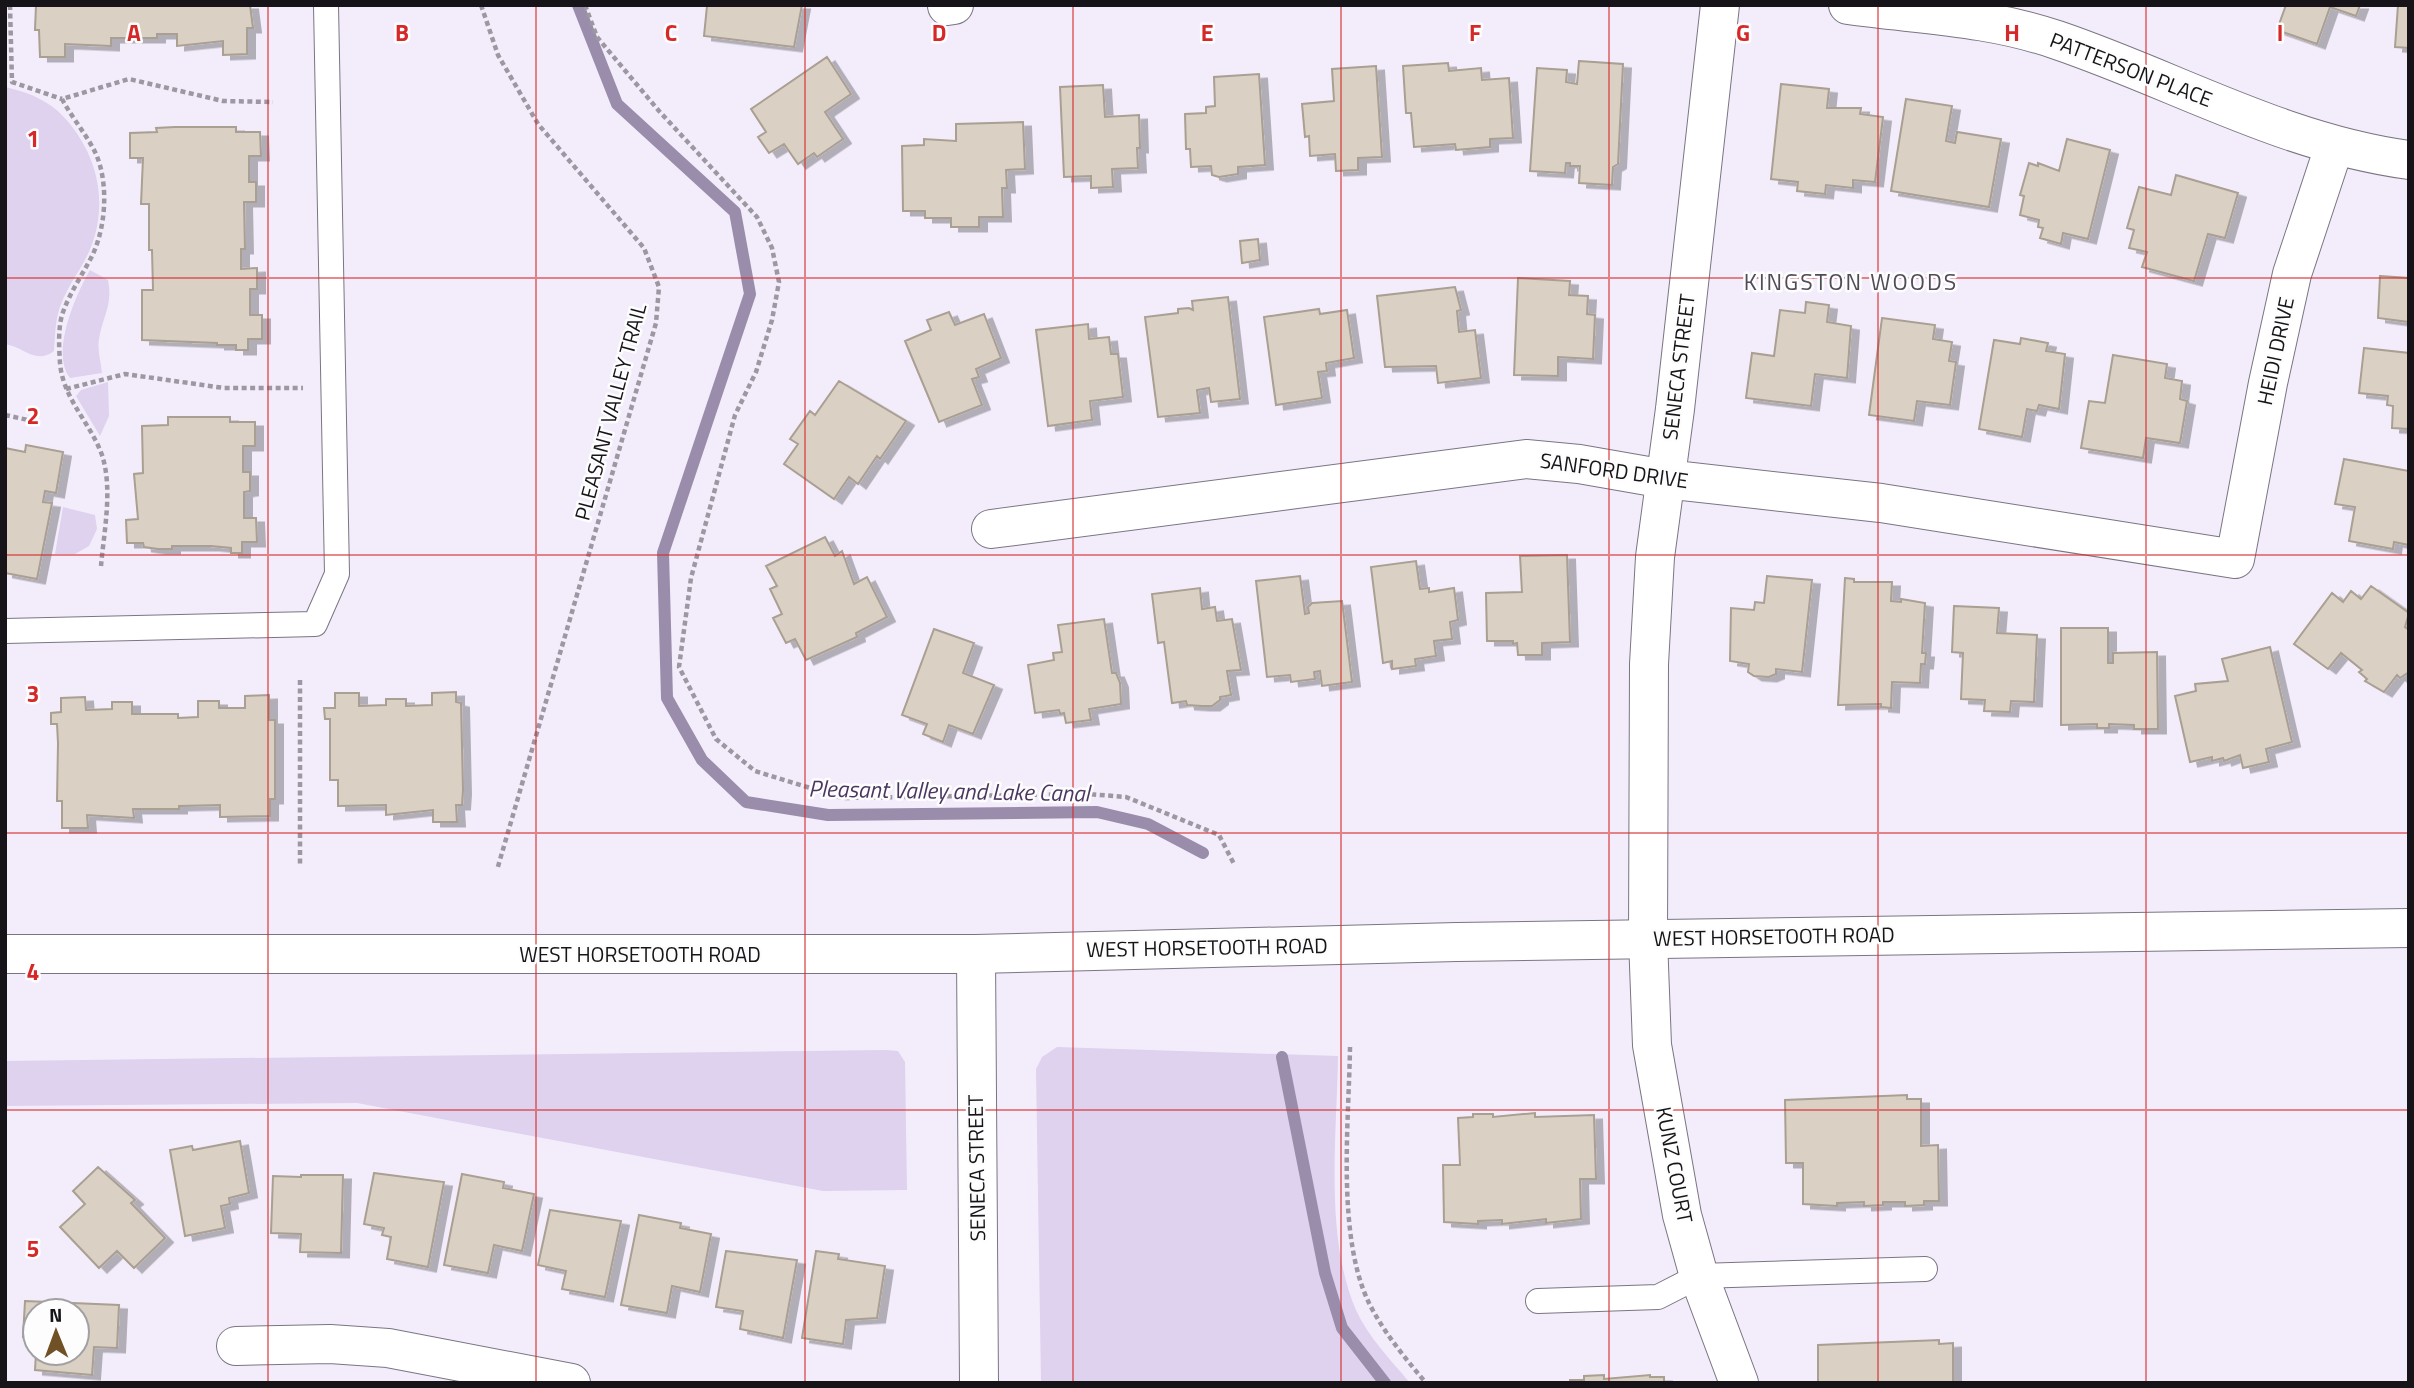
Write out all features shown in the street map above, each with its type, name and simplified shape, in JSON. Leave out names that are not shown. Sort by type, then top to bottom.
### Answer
[{"type":"street","points":[[947,6],[954,5]]},
{"type":"street","name":"SENECA STREET","points":[[1648,939],[1649,664],[1655,556],[1720,5]]},
{"type":"street","name":"PATTERSON PLACE","points":[[1848,5],[1953,15],[1994,22],[2057,40],[2290,133],[2334,147],[2409,160]]},
{"type":"street","name":"HEIDI DRIVE","points":[[2235,559],[2268,383],[2292,274],[2334,147]]},
{"type":"street","name":"SANFORD DRIVE","points":[[991,529],[1526,459],[1580,464],[1665,479],[1881,503],[2235,559]]},
{"type":"street","name":"WEST HORSETOOTH ROAD","points":[[5,954],[976,954],[1648,939],[2409,929]]},
{"type":"street","name":"KUNZ COURT","points":[[1648,939],[1652,1045],[1682,1216],[1699,1276],[1740,1383]]},
{"type":"street","name":"SENECA STREET","points":[[976,954],[979,1383]]},
{"type":"street","points":[[236,1346],[330,1344],[388,1348],[571,1383]]},
{"type":"lane","points":[[5,631],[315,624],[337,574],[326,5]]},
{"type":"lane","points":[[1538,1301],[1658,1297],[1699,1276],[1925,1269]]},
{"type":"path","points":[[10,5],[12,82]]},
{"type":"path","name":"PLEASANT VALLEY TRAIL","points":[[481,5],[498,55],[537,124],[644,248],[659,287],[656,323],[497,870]]},
{"type":"path","points":[[585,5],[597,37],[659,111],[757,217],[772,248],[779,282],[772,320],[756,372],[735,415],[704,520],[691,578],[679,667],[716,739],[755,771],[843,798],[1088,794],[1126,797],[1219,835],[1234,864]]},
{"type":"path","points":[[5,82],[62,99],[129,79],[223,100],[273,102]]},
{"type":"path","points":[[62,99],[96,155],[103,178],[104,204],[93,255],[70,296],[62,318],[60,367],[66,389],[102,456],[106,478],[101,566]]},
{"type":"path","points":[[66,389],[125,374],[224,388],[304,388]]},
{"type":"path","points":[[5,415],[28,420]]},
{"type":"path","points":[[300,680],[300,864]]},
{"type":"path","points":[[1350,1047],[1348,1216],[1355,1258],[1368,1303],[1388,1337],[1426,1383]]},
{"type":"shaded area","points":[[5,87],[38,98],[56,109],[78,135],[96,175],[99,204],[96,233],[61,305],[56,323],[54,351],[48,355],[36,356],[5,344]]},
{"type":"shaded area","points":[[90,270],[108,280],[108,304],[99,343],[102,373],[70,378],[63,354],[64,339],[72,308]]},
{"type":"shaded area","points":[[108,382],[109,416],[100,436],[76,396],[81,390]]},
{"type":"shaded area","points":[[63,507],[95,515],[97,529],[89,546],[75,554],[55,554]]},
{"type":"shaded area","points":[[1057,1047],[1338,1056],[1336,1218],[1346,1281],[1356,1310],[1367,1330],[1410,1383],[1041,1383],[1036,1069],[1042,1057]]},
{"type":"shaded area","points":[[898,1051],[905,1062],[907,1190],[823,1191],[357,1103],[5,1106],[5,1061]]},
{"type":"building","points":[[36,5],[250,5],[253,28],[247,28],[247,54],[223,55],[223,41],[177,46],[177,34],[157,34],[157,38],[111,38],[111,46],[65,44],[65,57],[40,57],[39,30],[35,30]]},
{"type":"building","points":[[802,5],[794,47],[704,36],[707,6]]},
{"type":"building","points":[[2286,5],[2360,5],[2356,16],[2330,7],[2317,44],[2277,30]]},
{"type":"building","points":[[2398,5],[2409,5],[2409,48],[2395,47]]},
{"type":"building","points":[[827,57],[851,94],[825,112],[843,139],[817,157],[814,153],[798,164],[784,144],[769,153],[758,137],[766,132],[751,109]]},
{"type":"building","points":[[1579,61],[1623,64],[1618,164],[1613,167],[1612,185],[1579,183],[1580,166],[1570,166],[1570,163],[1566,163],[1565,173],[1530,171],[1537,68],[1567,70],[1566,82],[1577,84]]},
{"type":"building","points":[[1448,63],[1449,71],[1481,68],[1482,80],[1509,78],[1513,138],[1490,139],[1490,147],[1456,150],[1455,144],[1414,147],[1411,113],[1406,113],[1403,66]]},
{"type":"building","points":[[1376,66],[1382,157],[1358,158],[1358,170],[1336,171],[1335,154],[1310,156],[1302,104],[1334,101],[1332,69]]},
{"type":"building","points":[[1259,74],[1265,165],[1238,167],[1238,174],[1219,177],[1212,175],[1211,166],[1191,167],[1190,149],[1186,149],[1185,114],[1206,113],[1206,107],[1215,106],[1214,77]]},
{"type":"building","points":[[1781,84],[1829,89],[1827,108],[1861,108],[1860,114],[1883,117],[1875,182],[1853,180],[1853,188],[1826,185],[1825,194],[1797,191],[1798,182],[1771,179]]},
{"type":"building","points":[[1103,85],[1105,117],[1139,115],[1138,168],[1112,169],[1113,187],[1091,188],[1091,176],[1064,177],[1060,87]]},
{"type":"building","points":[[1906,99],[1952,106],[1946,141],[1955,143],[1957,132],[2001,139],[1989,207],[1891,191]]},
{"type":"building","points":[[1023,122],[1025,169],[1006,170],[1007,188],[1002,188],[1003,217],[979,217],[979,227],[951,227],[951,218],[925,218],[925,211],[903,211],[902,146],[924,145],[924,139],[956,141],[956,124]]},
{"type":"building","points":[[236,127],[236,132],[260,132],[261,156],[249,156],[249,182],[256,182],[256,202],[244,202],[245,249],[241,249],[241,269],[257,268],[257,289],[250,289],[250,315],[262,315],[262,339],[248,339],[248,350],[236,350],[236,345],[217,343],[142,340],[142,290],[153,290],[152,250],[149,250],[149,204],[141,204],[143,158],[130,158],[130,133],[157,132],[156,128]]},
{"type":"building","points":[[2067,139],[2110,150],[2088,239],[2063,233],[2061,244],[2040,238],[2043,228],[2038,227],[2039,220],[2020,215],[2024,196],[2020,195],[2029,163],[2038,166],[2038,163],[2059,171]]},
{"type":"building","points":[[2176,175],[2238,193],[2225,238],[2208,234],[2194,281],[2142,267],[2147,252],[2129,248],[2134,230],[2127,228],[2139,187],[2171,195]]},
{"type":"building","points":[[1258,239],[1260,260],[1242,263],[1240,241]]},
{"type":"building","points":[[2380,276],[2409,278],[2409,322],[2378,318]]},
{"type":"building","points":[[1518,278],[1570,281],[1569,295],[1588,296],[1587,314],[1595,315],[1593,359],[1558,357],[1558,376],[1514,375]]},
{"type":"building","points":[[1455,287],[1461,310],[1457,311],[1459,332],[1475,330],[1481,378],[1438,383],[1436,366],[1385,367],[1377,296]]},
{"type":"building","points":[[1228,297],[1240,399],[1211,402],[1209,388],[1197,390],[1200,413],[1158,417],[1145,317],[1178,313],[1178,309],[1193,310],[1192,301]]},
{"type":"building","points":[[1806,302],[1829,305],[1827,322],[1851,326],[1847,378],[1815,374],[1811,406],[1746,398],[1752,353],[1774,356],[1780,310],[1805,313]]},
{"type":"building","points":[[1319,309],[1320,314],[1347,310],[1354,358],[1326,363],[1327,371],[1318,372],[1322,398],[1276,405],[1264,317]]},
{"type":"building","points":[[949,312],[955,325],[984,314],[1001,358],[976,369],[979,377],[972,379],[982,405],[939,422],[905,341],[931,330],[927,320]]},
{"type":"building","points":[[1882,318],[1935,325],[1933,339],[1952,342],[1949,361],[1956,362],[1950,405],[1917,401],[1914,421],[1869,415]]},
{"type":"building","points":[[1088,324],[1089,339],[1109,337],[1111,354],[1118,354],[1123,397],[1090,401],[1092,420],[1048,426],[1036,330]]},
{"type":"building","points":[[2021,338],[2048,343],[2046,351],[2065,354],[2059,409],[2039,405],[2037,411],[2027,409],[2022,437],[1979,429],[1994,340],[2020,344]]},
{"type":"building","points":[[2364,348],[2409,353],[2409,429],[2392,428],[2393,406],[2387,405],[2388,396],[2359,393]]},
{"type":"building","points":[[2113,355],[2167,364],[2165,378],[2182,381],[2180,399],[2187,401],[2180,443],[2146,438],[2143,458],[2081,448],[2089,401],[2105,403]]},
{"type":"building","points":[[839,381],[906,421],[880,459],[877,456],[858,484],[849,477],[834,499],[784,464],[798,444],[790,439],[810,411],[815,415]]},
{"type":"building","points":[[168,417],[230,417],[230,422],[255,422],[255,446],[243,446],[243,472],[250,472],[250,491],[244,492],[244,518],[256,518],[257,542],[242,542],[242,553],[231,553],[231,548],[211,546],[172,546],[172,549],[158,549],[144,547],[143,543],[127,543],[126,520],[138,519],[134,474],[143,473],[142,426],[168,425]]},
{"type":"building","points":[[26,445],[63,452],[56,493],[45,491],[43,502],[52,503],[37,579],[5,573],[5,448],[25,452]]},
{"type":"building","points":[[2344,459],[2409,471],[2409,545],[2394,542],[2393,549],[2349,541],[2355,507],[2335,504]]},
{"type":"building","points":[[825,537],[835,556],[842,551],[854,584],[867,577],[887,617],[856,633],[857,637],[806,660],[795,639],[786,643],[773,618],[782,614],[770,589],[777,586],[766,566]]},
{"type":"building","points":[[1567,555],[1570,642],[1542,643],[1542,655],[1518,655],[1517,643],[1513,644],[1513,641],[1487,641],[1486,593],[1522,592],[1520,556]]},
{"type":"building","points":[[1416,561],[1420,589],[1429,588],[1429,592],[1454,588],[1458,620],[1450,622],[1452,639],[1434,641],[1436,656],[1415,659],[1416,666],[1392,669],[1392,661],[1383,663],[1371,567]]},
{"type":"building","points":[[1300,576],[1305,614],[1309,613],[1308,607],[1312,603],[1342,601],[1352,682],[1322,686],[1320,671],[1314,672],[1315,679],[1291,682],[1290,675],[1267,677],[1256,581]]},
{"type":"building","points":[[1767,576],[1812,580],[1802,672],[1776,669],[1776,674],[1769,677],[1754,676],[1748,672],[1749,664],[1730,661],[1731,608],[1754,610],[1755,602],[1764,603]]},
{"type":"building","points":[[1845,578],[1854,579],[1854,582],[1892,582],[1891,601],[1901,602],[1901,599],[1925,603],[1922,653],[1926,653],[1925,664],[1921,664],[1920,683],[1892,682],[1891,708],[1881,707],[1881,704],[1838,705]]},
{"type":"building","points":[[2371,586],[2409,613],[2405,627],[2409,630],[2409,672],[2400,678],[2397,675],[2384,692],[2365,681],[2367,679],[2359,672],[2362,670],[2341,653],[2328,669],[2294,644],[2332,593],[2343,602],[2351,591],[2361,599]]},
{"type":"building","points":[[1200,588],[1202,609],[1215,607],[1217,621],[1232,619],[1241,670],[1227,671],[1231,695],[1220,697],[1212,706],[1187,705],[1186,701],[1172,703],[1164,642],[1158,643],[1152,594]]},
{"type":"building","points":[[1954,606],[1999,608],[1997,633],[2037,635],[2034,702],[2011,701],[2010,712],[1984,711],[1985,700],[1961,699],[1963,653],[1952,652]]},
{"type":"building","points":[[1104,619],[1112,673],[1116,673],[1120,683],[1121,704],[1089,709],[1091,720],[1066,723],[1064,713],[1060,714],[1059,710],[1035,713],[1028,665],[1054,660],[1053,653],[1062,652],[1058,625]]},
{"type":"building","points":[[2061,628],[2108,628],[2108,663],[2113,663],[2113,653],[2157,652],[2158,729],[2134,729],[2134,725],[2109,724],[2109,728],[2097,728],[2097,724],[2061,725]]},
{"type":"building","points":[[934,629],[974,643],[963,673],[994,685],[973,734],[949,725],[943,742],[923,734],[927,724],[902,715]]},
{"type":"building","points":[[2270,647],[2292,742],[2266,749],[2269,762],[2243,768],[2240,755],[2224,761],[2223,758],[2212,761],[2212,757],[2190,762],[2175,696],[2196,691],[2195,684],[2228,681],[2222,659]]},
{"type":"building","points":[[456,692],[456,702],[461,703],[463,790],[462,805],[456,805],[457,822],[433,822],[433,810],[386,815],[386,805],[338,806],[338,780],[330,780],[330,719],[325,719],[324,708],[335,708],[335,693],[359,693],[359,706],[386,705],[386,699],[406,699],[406,706],[432,705],[432,693]]},
{"type":"building","points":[[269,695],[269,720],[275,720],[275,799],[270,799],[270,816],[220,817],[220,805],[179,806],[179,809],[133,809],[134,818],[87,815],[88,828],[62,828],[62,801],[57,801],[57,724],[51,724],[51,713],[61,712],[61,698],[85,697],[86,710],[112,709],[112,702],[132,702],[132,714],[178,714],[178,718],[198,717],[198,701],[219,701],[219,708],[245,708],[245,696]]},
{"type":"building","points":[[1907,1095],[1907,1099],[1921,1099],[1921,1146],[1938,1145],[1939,1201],[1924,1201],[1924,1205],[1905,1206],[1905,1202],[1883,1202],[1883,1205],[1864,1206],[1864,1202],[1837,1203],[1837,1206],[1803,1204],[1803,1163],[1786,1163],[1785,1100]]},
{"type":"building","points":[[1535,1113],[1535,1117],[1594,1115],[1596,1179],[1580,1179],[1581,1219],[1546,1223],[1546,1219],[1502,1224],[1502,1220],[1478,1221],[1478,1224],[1444,1222],[1443,1165],[1460,1165],[1458,1118],[1473,1117],[1473,1114],[1493,1114],[1493,1117]]},
{"type":"building","points":[[240,1141],[249,1193],[229,1198],[230,1204],[221,1206],[225,1228],[185,1236],[170,1150],[192,1146],[193,1150]]},
{"type":"building","points":[[98,1167],[135,1200],[131,1203],[165,1238],[134,1268],[117,1251],[99,1268],[60,1227],[85,1204],[73,1191]]},
{"type":"building","points":[[374,1173],[444,1182],[428,1267],[387,1259],[391,1237],[382,1235],[384,1228],[364,1224]]},
{"type":"building","points":[[462,1174],[504,1182],[503,1188],[534,1194],[522,1251],[494,1245],[488,1273],[444,1265]]},
{"type":"building","points":[[343,1175],[341,1253],[300,1252],[301,1234],[271,1233],[273,1176]]},
{"type":"building","points":[[550,1210],[621,1221],[605,1297],[562,1289],[566,1271],[538,1265]]},
{"type":"building","points":[[639,1215],[681,1223],[680,1228],[711,1234],[700,1292],[672,1286],[667,1313],[621,1305]]},
{"type":"building","points":[[726,1251],[797,1260],[783,1338],[740,1329],[743,1311],[716,1307]]},
{"type":"building","points":[[816,1251],[839,1254],[838,1259],[885,1266],[877,1318],[846,1320],[843,1344],[802,1338]]},
{"type":"building","points":[[91,1304],[119,1305],[117,1348],[94,1347],[92,1375],[35,1370],[35,1367],[91,1367]]},
{"type":"building","points":[[1939,1340],[1939,1344],[1953,1343],[1953,1383],[1818,1383],[1818,1345]]},
{"type":"building","points":[[1604,1375],[1604,1379],[1650,1375],[1664,1377],[1664,1383],[1570,1383],[1570,1380],[1584,1380],[1584,1376]]},
{"type":"waterway","name":"Pleasant Valley and Lake Canal","points":[[578,5],[617,104],[735,212],[750,294],[663,553],[667,698],[702,760],[746,802],[828,815],[1097,812],[1148,824],[1203,853]]},
{"type":"waterway","name":"Pleasant Valley and Lake Canal","points":[[1282,1057],[1325,1273],[1342,1328],[1385,1383]]},
{"type":"district","name":"KINGSTON WOODS","points":[[1851,282]]}]
